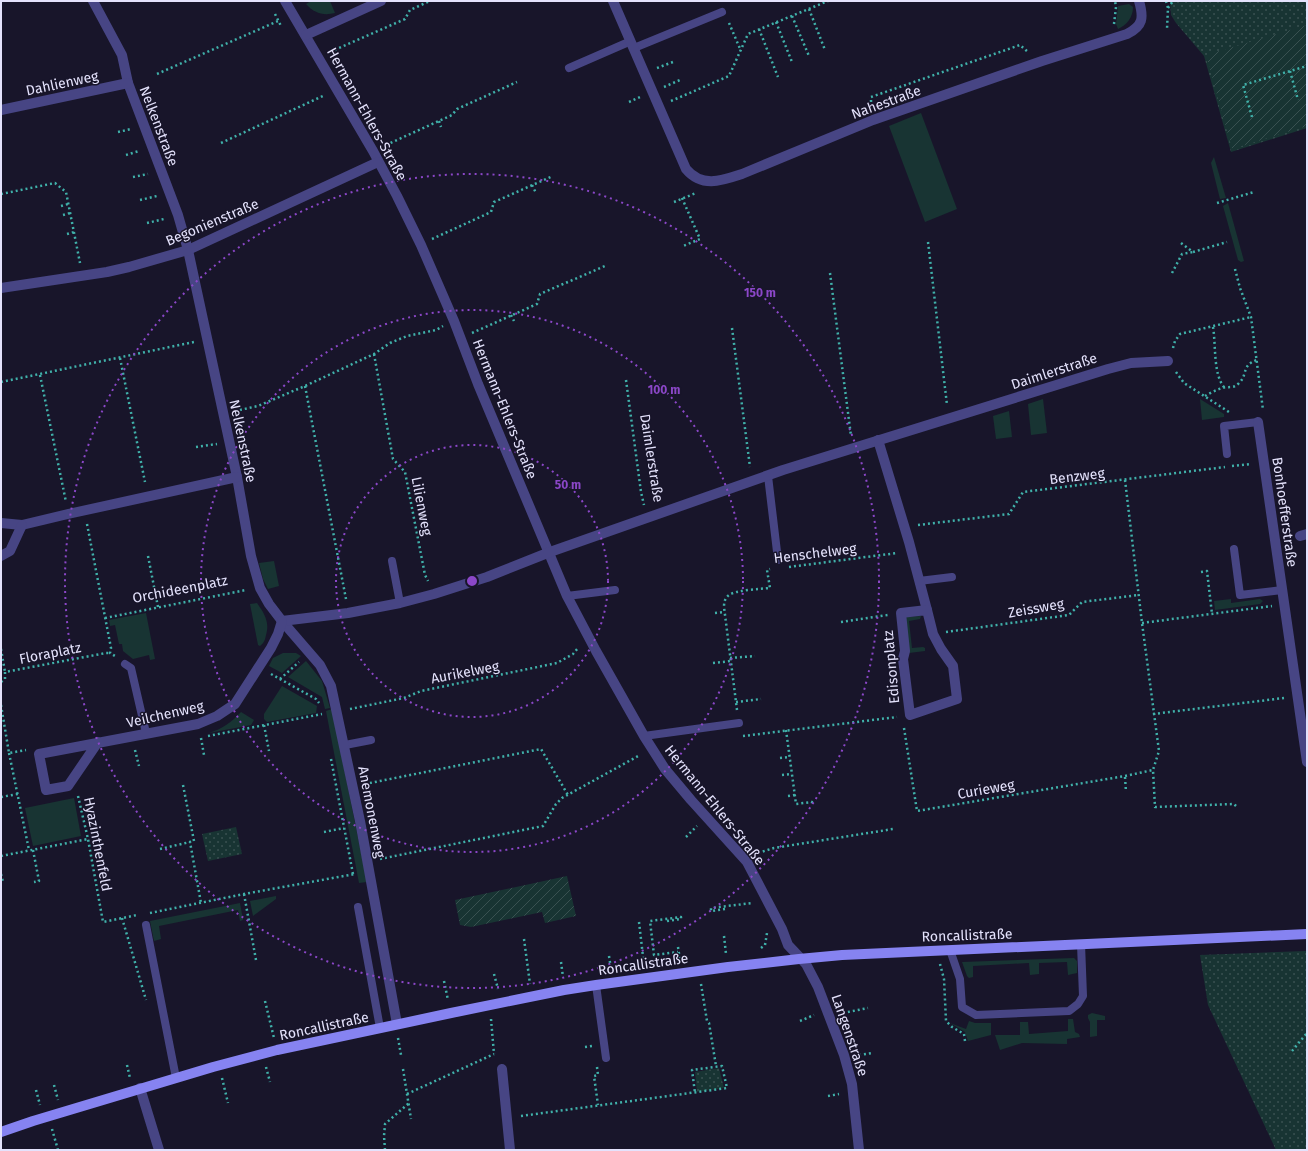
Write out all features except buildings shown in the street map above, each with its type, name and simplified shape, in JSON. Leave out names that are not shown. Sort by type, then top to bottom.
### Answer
[{"type":"street","name":"Nelkenstraße","points":[[93,1],[122,55],[128,83],[178,215],[188,250],[230,442],[251,556],[260,588],[269,604],[282,621]]},
{"type":"street","name":"Hermann-Ehlers-Straße","points":[[285,1],[373,151],[421,245],[454,321],[478,384],[550,552],[567,596],[589,637],[644,736],[665,769],[747,862],[788,945],[800,959]]},
{"type":"street","points":[[306,35],[380,1]]},
{"type":"street","name":"Nahestraße","points":[[612,1],[686,168],[699,179],[708,181],[720,181],[742,174],[873,120],[1042,61],[1127,34],[1136,30],[1141,20],[1141,8],[1139,1]]},
{"type":"street","name":"Dahlienweg","points":[[1,110],[128,83]]},
{"type":"street","name":"Begonienstraße","points":[[1,288],[83,276],[129,267],[188,250],[378,162]]},
{"type":"street","name":"Daimlerstraße","points":[[550,552],[768,476],[949,418],[1131,363],[1168,361]]},
{"type":"street","name":"Bonhoefferstraße","points":[[1258,422],[1307,762]]},
{"type":"street","name":"Edisonplatz","points":[[878,440],[912,551],[919,581],[927,610],[933,634],[940,649],[953,666],[957,699],[910,716],[903,659],[905,651],[901,614],[927,610]]},
{"type":"street","points":[[1,523],[22,525],[237,477]]},
{"type":"street","points":[[1,556],[10,551],[22,525]]},
{"type":"street","points":[[282,621],[348,613],[400,604],[487,577],[550,552]]},
{"type":"street","name":"Anemonenweg","points":[[282,621],[320,665],[332,686],[353,787],[397,1024]]},
{"type":"street","name":"Veilchenweg","points":[[39,754],[198,724],[217,716],[235,704],[272,648],[282,621]]},
{"type":"street","points":[[39,754],[46,790],[68,786],[98,742]]},
{"type":"street","name":"Roncallistraße","points":[[1,1132],[140,1088],[277,1050],[532,996],[596,985],[800,959],[896,952],[1307,934]]},
{"type":"street","name":"Langenstraße","points":[[800,959],[806,964],[818,987],[844,1055],[852,1084],[859,1150]]},
{"type":"street","points":[[502,1069],[510,1150]]},
{"type":"street","points":[[140,1088],[159,1150]]},
{"type":"lane","points":[[569,68],[722,12]]},
{"type":"lane","points":[[1227,454],[1224,426],[1258,422]]},
{"type":"lane","points":[[768,476],[778,560]]},
{"type":"lane","points":[[1234,549],[1240,595],[1282,590]]},
{"type":"lane","points":[[392,561],[400,604]]},
{"type":"lane","points":[[919,581],[952,577]]},
{"type":"lane","points":[[567,596],[615,590]]},
{"type":"lane","points":[[125,664],[132,668],[146,733]]},
{"type":"lane","points":[[644,736],[739,723]]},
{"type":"lane","points":[[344,745],[371,740]]},
{"type":"lane","points":[[358,907],[380,1028]]},
{"type":"lane","points":[[146,924],[176,1078]]},
{"type":"lane","points":[[950,950],[960,979],[962,1007],[976,1015],[1069,1011],[1078,1004],[1083,996],[1081,944]]},
{"type":"lane","points":[[596,985],[606,1058]]},
{"type":"path","points":[[319,57],[405,19],[410,10],[430,1]]},
{"type":"path","points":[[673,108],[670,101],[729,76],[748,34],[828,1]]},
{"type":"path","points":[[1113,29],[1116,7],[1115,1]]},
{"type":"path","points":[[1166,1],[1168,8],[1167,28]]},
{"type":"path","points":[[1168,8],[1173,1]]},
{"type":"path","points":[[809,9],[825,50]]},
{"type":"path","points":[[792,16],[808,56]]},
{"type":"path","points":[[157,74],[278,21]]},
{"type":"path","points":[[728,21],[741,51]]},
{"type":"path","points":[[776,22],[792,62]]},
{"type":"path","points":[[759,29],[778,77]]},
{"type":"path","points":[[871,110],[871,97],[1020,45],[1031,55]]},
{"type":"path","points":[[656,69],[673,62]]},
{"type":"path","points":[[1252,117],[1243,85],[1307,66]]},
{"type":"path","points":[[1290,71],[1298,100]]},
{"type":"path","points":[[664,87],[680,80]]},
{"type":"path","points":[[373,151],[452,115],[457,109],[517,82]]},
{"type":"path","points":[[221,144],[326,94]]},
{"type":"path","points":[[487,95],[489,100]]},
{"type":"path","points":[[629,102],[643,96]]},
{"type":"path","points":[[439,121],[441,127]]},
{"type":"path","points":[[421,245],[491,212],[494,202],[553,176]]},
{"type":"path","points":[[1,194],[55,183],[66,192],[83,276]]},
{"type":"path","points":[[532,185],[536,193]]},
{"type":"path","points":[[1217,203],[1254,192]]},
{"type":"path","points":[[674,202],[695,193],[701,193]]},
{"type":"path","points":[[682,198],[700,239],[683,246]]},
{"type":"path","points":[[61,206],[68,204]]},
{"type":"path","points":[[63,215],[70,213]]},
{"type":"path","points":[[481,216],[484,221]]},
{"type":"path","points":[[66,234],[74,232]]},
{"type":"path","points":[[928,242],[949,418]]},
{"type":"path","points":[[1172,273],[1182,254],[1227,242]]},
{"type":"path","points":[[1181,243],[1194,252]]},
{"type":"path","points":[[461,338],[537,304],[540,294],[605,266]]},
{"type":"path","points":[[1235,269],[1240,288],[1251,317],[1263,410],[1258,422]]},
{"type":"path","points":[[830,273],[853,448]]},
{"type":"path","points":[[511,315],[514,321]]},
{"type":"path","points":[[1239,424],[1233,414],[1184,383],[1168,361],[1175,341],[1180,334],[1251,317]]},
{"type":"path","points":[[224,414],[258,406],[374,354],[390,343],[407,336],[436,330],[454,321]]},
{"type":"path","points":[[1213,327],[1218,373],[1220,382],[1224,387]]},
{"type":"path","points":[[732,328],[752,482]]},
{"type":"path","points":[[1,382],[207,339]]},
{"type":"path","name":"Lilienweg","points":[[374,354],[393,459],[405,472],[425,575],[434,594]]},
{"type":"path","points":[[120,358],[148,497]]},
{"type":"path","points":[[1204,396],[1224,387],[1234,387],[1241,383],[1245,368],[1253,361],[1257,360]]},
{"type":"path","points":[[40,375],[68,514]]},
{"type":"path","name":"Daimlerstraße","points":[[626,380],[641,492],[648,517]]},
{"type":"path","points":[[305,386],[348,613]]},
{"type":"path","points":[[196,447],[230,442]]},
{"type":"path","name":"Benzweg","points":[[905,527],[1008,514],[1023,492],[1263,462]]},
{"type":"path","points":[[1125,480],[1153,714],[1159,752],[1153,770],[1155,807],[1234,804],[1238,808]]},
{"type":"path","points":[[84,511],[111,648],[110,653],[125,664]]},
{"type":"path","name":"Henschelweg","points":[[783,568],[912,551]]},
{"type":"path","points":[[148,556],[158,607]]},
{"type":"path","name":"Henschelweg","points":[[739,723],[724,612],[724,601],[728,595],[734,593],[770,588],[767,570],[775,569]]},
{"type":"path","points":[[1201,572],[1206,571],[1212,614]]},
{"type":"path","name":"Orchideenplatz","points":[[105,618],[260,588]]},
{"type":"path","points":[[1204,592],[1209,591]]},
{"type":"path","name":"Zeissweg","points":[[933,634],[1069,615],[1082,602],[1139,595]]},
{"type":"path","points":[[1142,623],[1284,605]]},
{"type":"path","points":[[715,613],[724,612]]},
{"type":"path","name":"Edisonplatz","points":[[841,622],[901,614]]},
{"type":"path","name":"Aurikelweg","points":[[338,711],[404,698],[421,691],[557,663],[573,654],[589,637]]},
{"type":"path","points":[[1,649],[5,672]]},
{"type":"path","name":"Floraplatz","points":[[1,682],[5,679],[5,672],[110,653]]},
{"type":"path","points":[[280,679],[310,653]]},
{"type":"path","points":[[713,663],[755,656]]},
{"type":"path","points":[[259,667],[316,699],[320,704],[323,722]]},
{"type":"path","points":[[1153,714],[1298,696]]},
{"type":"path","points":[[736,702],[761,699]]},
{"type":"path","points":[[1,705],[18,794],[39,881],[34,882]]},
{"type":"path","points":[[739,723],[741,736],[902,716]]},
{"type":"path","name":"Curieweg","points":[[903,723],[917,811],[1153,770]]},
{"type":"path","points":[[264,726],[269,751]]},
{"type":"path","points":[[786,730],[796,804],[812,802],[812,806]]},
{"type":"path","points":[[201,738],[204,755]]},
{"type":"path","points":[[10,753],[33,749],[39,754]]},
{"type":"path","points":[[353,787],[541,749],[568,795]]},
{"type":"path","points":[[190,842],[201,902],[353,874],[368,866],[543,826],[556,804],[562,798],[652,749]]},
{"type":"path","points":[[136,750],[139,766]]},
{"type":"path","points":[[330,757],[353,874]]},
{"type":"path","points":[[780,758],[789,757]]},
{"type":"path","points":[[782,775],[792,774]]},
{"type":"path","points":[[1125,776],[1126,792]]},
{"type":"path","points":[[160,849],[194,841],[183,785]]},
{"type":"path","points":[[1,798],[18,794]]},
{"type":"path","name":"Hyazinthenfeld","points":[[78,794],[103,922],[201,902]]},
{"type":"path","points":[[788,796],[795,795]]},
{"type":"path","points":[[324,832],[344,828]]},
{"type":"path","points":[[747,862],[758,853],[770,849],[893,829]]},
{"type":"path","points":[[1,856],[88,839]]},
{"type":"path","points":[[1,874],[1,882]]},
{"type":"path","points":[[244,894],[256,960]]},
{"type":"path","points":[[725,909],[711,911],[711,908],[757,902]]},
{"type":"path","points":[[667,921],[681,919],[681,917],[650,921],[654,955],[678,952]]},
{"type":"path","points":[[638,922],[646,978]]},
{"type":"path","points":[[756,951],[765,945],[767,939],[766,930]]},
{"type":"path","points":[[724,936],[727,957]]},
{"type":"path","points":[[524,939],[532,996]]},
{"type":"path","points":[[698,971],[716,1066]]},
{"type":"path","points":[[444,981],[451,1013]]},
{"type":"path","points":[[265,1000],[277,1050]]},
{"type":"path","points":[[407,1094],[494,1054],[489,1005]]},
{"type":"path","points":[[829,1016],[868,1008]]},
{"type":"path","points":[[1292,1051],[1307,1032]]},
{"type":"path","points":[[585,1047],[593,1046]]},
{"type":"path","points":[[218,1066],[228,1103]]},
{"type":"path","points":[[507,1118],[695,1093],[727,1088],[722,1066],[692,1070],[695,1093]]},
{"type":"path","points":[[403,1069],[410,1120]]},
{"type":"path","points":[[589,1077],[594,1076]]},
{"type":"path","points":[[385,1150],[385,1124],[408,1103]]},
{"type":"path","points":[[48,1116],[58,1150]]},
{"type":"green space","points":[[311,1],[330,1],[335,13],[323,14],[312,10],[306,4]]},
{"type":"green space","points":[[1170,1],[1307,1],[1307,128],[1231,152],[1204,56],[1171,15]]},
{"type":"green space","points":[[1129,4],[1133,7],[1131,17],[1127,23],[1118,29],[1116,24],[1118,6]]},
{"type":"green space","points":[[1307,25],[1307,126],[1232,149],[1206,55]]},
{"type":"green space","points":[[921,113],[957,209],[925,222],[889,126]]},
{"type":"green space","points":[[1214,157],[1226,198],[1220,199],[1211,163]]},
{"type":"green space","points":[[1228,203],[1244,261],[1241,262],[1238,260],[1223,206]]},
{"type":"green space","points":[[1043,399],[1047,433],[1031,435],[1028,404]]},
{"type":"green space","points":[[1200,399],[1224,414],[1224,417],[1202,420]]},
{"type":"green space","points":[[1009,411],[1012,437],[996,439],[993,416]]},
{"type":"green space","points":[[274,561],[279,586],[268,589],[263,579],[259,563]]},
{"type":"green space","points":[[1231,599],[1231,603],[1260,599],[1263,601],[1260,604],[1215,610],[1214,601]]},
{"type":"green space","points":[[257,603],[267,622],[265,640],[260,646],[258,645],[250,604]]},
{"type":"green space","points":[[146,613],[155,659],[150,660],[149,655],[133,659],[123,651],[122,644],[119,644],[115,625],[110,626],[109,620]]},
{"type":"green space","points":[[921,616],[920,619],[909,621],[912,648],[923,647],[925,648],[925,651],[909,653],[905,617]]},
{"type":"green space","points":[[283,653],[296,653],[301,656],[282,673],[269,666],[273,658]]},
{"type":"green space","points":[[306,661],[322,681],[330,708],[325,709],[322,697],[288,677]]},
{"type":"green space","points":[[282,686],[317,706],[316,713],[267,722],[264,719],[264,714]]},
{"type":"green space","points":[[332,709],[367,882],[359,883],[326,711]]},
{"type":"green space","points":[[241,712],[254,720],[251,725],[209,733],[226,725]]},
{"type":"green space","points":[[74,798],[81,836],[33,846],[25,808]]},
{"type":"green space","points":[[236,827],[242,854],[208,861],[202,834]]},
{"type":"green space","points":[[567,876],[576,916],[545,923],[542,912],[471,927],[460,925],[455,900]]},
{"type":"green space","points":[[276,896],[276,899],[253,916],[250,901]]},
{"type":"green space","points":[[240,903],[243,920],[240,921],[238,910],[159,926],[161,939],[154,941],[150,921]]},
{"type":"green space","points":[[1306,951],[1307,1150],[1276,1150],[1208,1005],[1200,955]]},
{"type":"green space","points":[[1074,958],[1077,961],[1077,973],[1068,975],[1067,962],[1039,963],[1039,974],[1030,975],[1029,963],[973,966],[973,977],[969,978],[962,962]]},
{"type":"green space","points":[[1092,1013],[1105,1016],[1105,1020],[1097,1020],[1097,1036],[1090,1037],[1090,1022],[1088,1015]]},
{"type":"green space","points":[[1068,1019],[1073,1019],[1075,1032],[1079,1034],[1080,1037],[1067,1039],[1067,1044],[1022,1043],[1000,1050],[995,1035],[1020,1035],[1020,1022],[1028,1022],[1029,1034],[1068,1031]]},
{"type":"green space","points":[[969,1021],[975,1023],[991,1023],[991,1035],[968,1041],[965,1032],[950,1023],[966,1029]]},
{"type":"green space","points":[[719,1068],[724,1088],[697,1092],[695,1072]]}]
